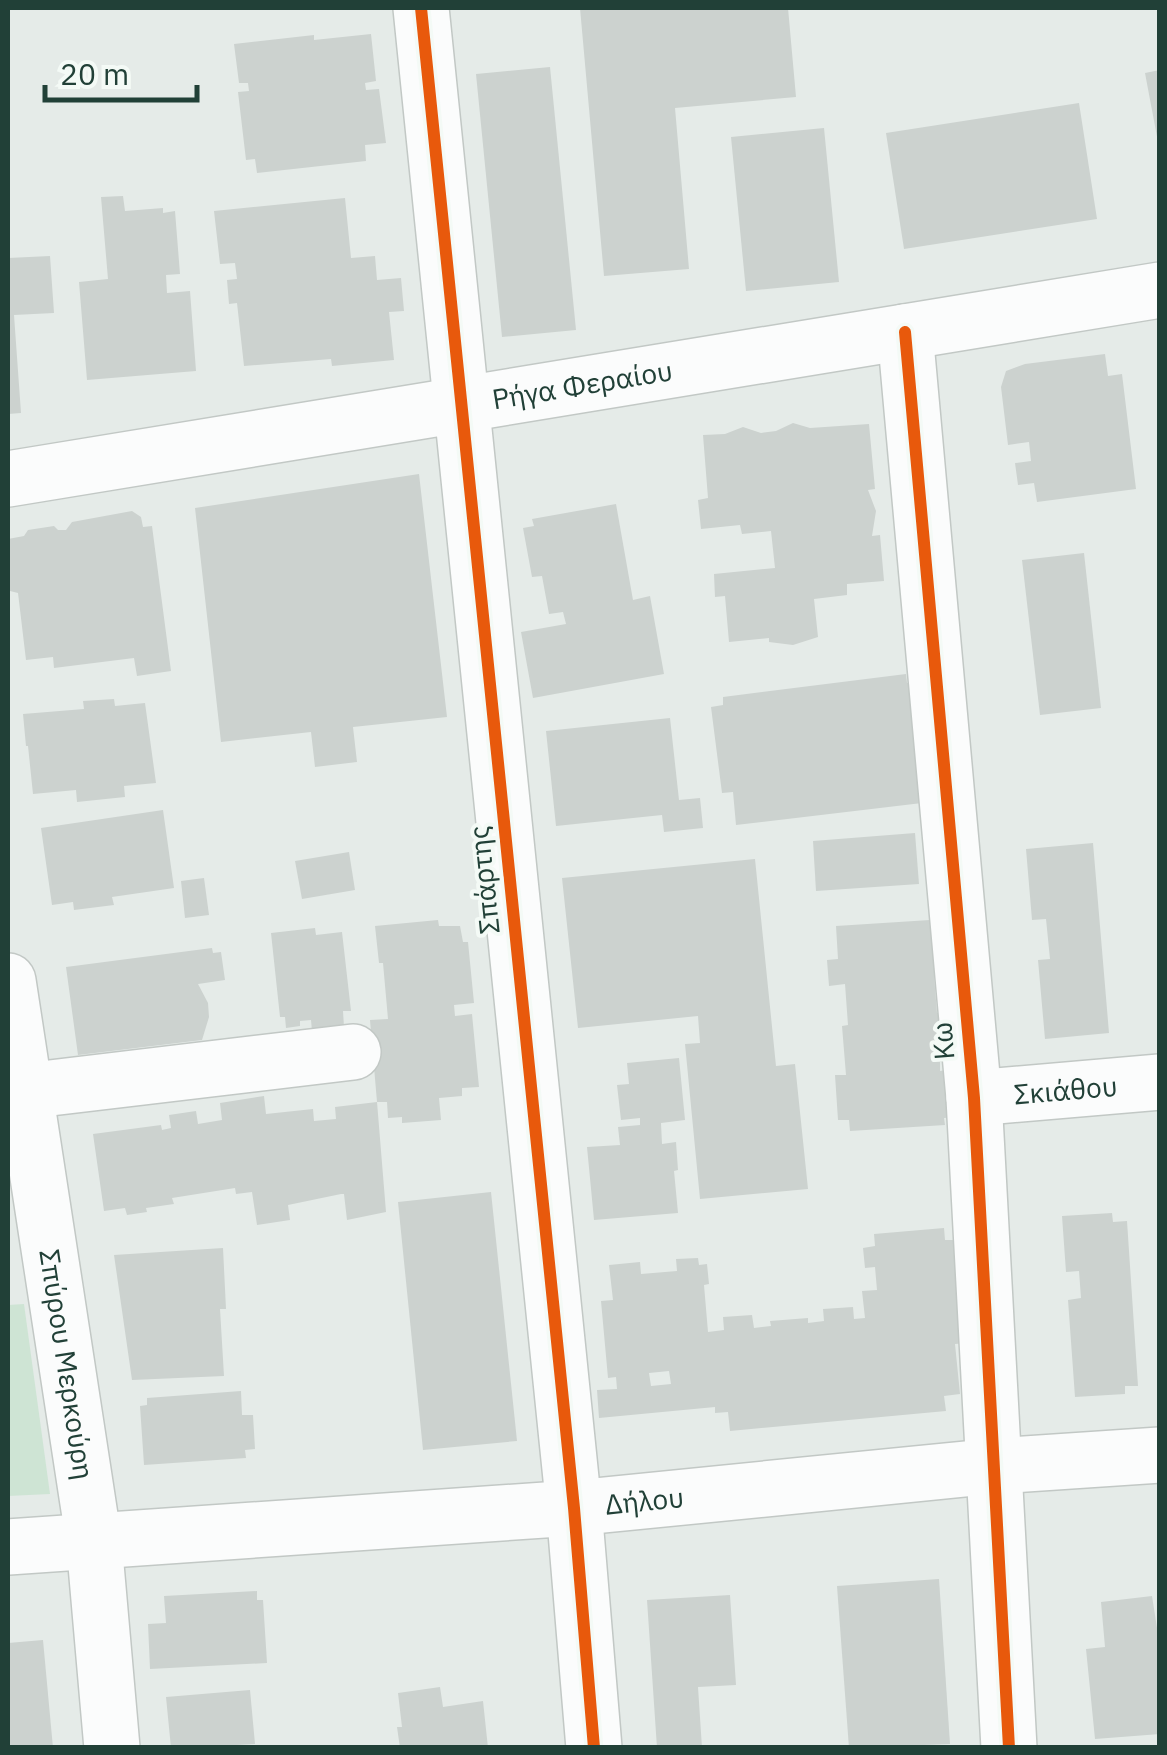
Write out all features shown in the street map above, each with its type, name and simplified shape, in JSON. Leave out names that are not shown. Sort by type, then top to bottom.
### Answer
[{"type":"street","name":"Σπάρτης","points":[[421,8],[574,1508],[594,1748]]},
{"type":"street","name":"Ρήγα Φεραίου","points":[[8,478],[1160,290]]},
{"type":"street","name":"Κω","points":[[904,332],[974,1098],[1009,1748]]},
{"type":"street","name":"Σπύρου Μερκούρη","points":[[8,981],[25,1091],[30,1261],[94,1542],[112,1748]]},
{"type":"street","points":[[25,1091],[353,1052]]},
{"type":"street","name":"Σκιάθου","points":[[974,1098],[1160,1082]]},
{"type":"street","name":"Δήλου","points":[[8,1547],[574,1508],[996,1466],[1160,1455]]},
{"type":"green space","points":[[24,1304],[50,1494],[8,1496],[8,1305]]},
{"type":"building","points":[[580,8],[788,8],[796,97],[675,108],[689,269],[604,276]]},
{"type":"building","points":[[371,34],[376,81],[365,83],[366,90],[379,89],[386,143],[365,145],[366,161],[257,173],[255,159],[246,160],[238,92],[249,91],[248,83],[239,83],[234,44],[314,35],[314,40]]},
{"type":"building","points":[[550,67],[576,330],[502,337],[476,74]]},
{"type":"building","points":[[1160,70],[1160,141],[1158,142],[1145,73]]},
{"type":"building","points":[[1079,103],[1097,219],[904,249],[886,133]]},
{"type":"building","points":[[824,128],[839,282],[746,291],[731,137]]},
{"type":"building","points":[[123,196],[125,211],[175,211],[180,274],[166,275],[167,293],[190,291],[196,371],[87,380],[79,282],[108,279],[101,197]]},
{"type":"building","points":[[345,198],[351,258],[375,256],[377,280],[401,278],[404,311],[389,312],[394,360],[332,366],[331,359],[244,366],[237,303],[229,304],[227,280],[237,279],[235,263],[220,264],[214,211]]},
{"type":"building","points":[[50,256],[54,313],[14,315],[21,413],[8,414],[8,258]]},
{"type":"building","points":[[1105,354],[1108,376],[1122,374],[1136,489],[1037,502],[1034,483],[1018,485],[1015,463],[1031,461],[1029,442],[1008,445],[1001,387],[1006,371],[1025,364]]},
{"type":"building","points":[[793,423],[810,428],[869,424],[875,489],[868,490],[876,511],[872,536],[880,535],[884,581],[847,584],[847,595],[814,599],[818,637],[793,645],[769,642],[769,638],[729,642],[725,596],[715,597],[714,574],[775,568],[771,531],[742,534],[740,525],[701,529],[698,500],[708,498],[703,435],[725,434],[743,427],[761,433],[776,431]]},
{"type":"building","points":[[419,474],[447,717],[353,727],[357,762],[315,767],[311,732],[221,742],[195,508]]},
{"type":"building","points":[[616,504],[633,600],[650,596],[664,674],[533,698],[521,632],[566,624],[563,612],[549,614],[542,576],[532,577],[523,528],[534,526],[532,519]]},
{"type":"building","points":[[132,511],[141,517],[143,527],[152,526],[171,671],[137,676],[134,658],[54,668],[53,657],[26,660],[18,593],[10,591],[8,539],[24,536],[28,530],[54,526],[66,530],[72,522]]},
{"type":"building","points":[[1084,553],[1101,708],[1040,715],[1022,560]]},
{"type":"building","points":[[906,674],[907,683],[918,682],[922,803],[736,825],[733,792],[722,793],[711,707],[723,705],[723,697]]},
{"type":"building","points":[[114,699],[115,706],[145,703],[156,783],[124,786],[125,797],[77,802],[76,790],[33,794],[23,714],[84,709],[83,701]]},
{"type":"building","points":[[670,718],[679,800],[700,798],[703,828],[664,832],[662,815],[556,826],[546,731]]},
{"type":"building","points":[[163,810],[174,888],[112,897],[114,905],[74,910],[73,902],[52,905],[41,828]]},
{"type":"building","points":[[915,833],[919,884],[816,891],[813,841]]},
{"type":"building","points":[[1093,843],[1109,1033],[1045,1039],[1038,960],[1050,959],[1046,919],[1032,920],[1026,849]]},
{"type":"building","points":[[349,852],[355,890],[302,899],[295,861]]},
{"type":"building","points":[[755,859],[776,1066],[795,1064],[808,1189],[700,1199],[685,1044],[700,1043],[698,1016],[578,1028],[562,878]]},
{"type":"building","points":[[204,878],[209,915],[185,918],[181,881]]},
{"type":"building","points":[[438,920],[439,926],[460,926],[463,942],[468,942],[474,1003],[454,1005],[455,1016],[472,1014],[479,1087],[462,1088],[462,1096],[439,1098],[441,1120],[402,1123],[402,1117],[388,1118],[387,1102],[377,1102],[370,1020],[388,1019],[375,926]]},
{"type":"building","points":[[930,920],[930,929],[944,928],[947,975],[934,976],[937,1013],[948,1012],[952,1061],[940,1062],[940,1071],[953,1069],[957,1117],[944,1118],[945,1125],[850,1131],[849,1120],[838,1120],[835,1075],[846,1075],[842,1026],[848,1025],[845,984],[829,986],[827,960],[838,959],[836,926]]},
{"type":"building","points":[[315,928],[316,935],[342,932],[351,1011],[343,1011],[344,1027],[312,1031],[311,1020],[286,1028],[285,1017],[280,1017],[271,933]]},
{"type":"building","points":[[212,948],[213,953],[221,952],[225,980],[198,984],[208,1003],[209,1017],[202,1040],[78,1055],[66,967]]},
{"type":"building","points":[[679,1058],[685,1120],[661,1123],[662,1144],[676,1142],[678,1213],[594,1220],[587,1147],[620,1145],[618,1127],[640,1125],[640,1118],[621,1120],[617,1085],[629,1084],[627,1063]]},
{"type":"building","points":[[264,1096],[266,1114],[313,1109],[314,1121],[336,1119],[335,1107],[377,1102],[386,1212],[347,1220],[341,1194],[288,1205],[290,1220],[257,1225],[252,1192],[236,1194],[235,1188],[172,1198],[174,1204],[146,1208],[147,1212],[127,1215],[125,1208],[104,1211],[93,1134],[161,1125],[162,1130],[171,1128],[169,1115],[196,1111],[198,1124],[222,1120],[220,1103]]},
{"type":"building","points":[[491,1192],[517,1441],[423,1450],[398,1202]]},
{"type":"building","points":[[1112,1213],[1113,1222],[1127,1221],[1138,1386],[1125,1386],[1125,1394],[1075,1397],[1068,1300],[1081,1298],[1079,1271],[1066,1272],[1062,1216]]},
{"type":"building","points":[[944,1228],[945,1240],[957,1240],[967,1343],[955,1344],[960,1394],[944,1396],[946,1411],[730,1431],[728,1412],[715,1413],[715,1407],[599,1418],[597,1390],[617,1389],[616,1377],[608,1378],[601,1301],[613,1300],[609,1265],[640,1262],[641,1274],[677,1271],[676,1259],[698,1258],[699,1265],[707,1264],[709,1284],[704,1285],[708,1332],[724,1330],[723,1317],[752,1315],[754,1328],[771,1326],[770,1321],[824,1321],[823,1309],[853,1307],[854,1319],[865,1318],[862,1291],[877,1290],[875,1267],[865,1268],[863,1248],[875,1246],[874,1234]],"holes":[[[669,1371],[671,1384],[651,1386],[649,1373]]]},
{"type":"building","points":[[223,1248],[226,1309],[220,1309],[224,1376],[132,1380],[114,1255]]},
{"type":"building","points":[[241,1391],[242,1415],[253,1415],[255,1449],[245,1450],[246,1458],[144,1465],[140,1406],[147,1405],[147,1398]]},
{"type":"building","points":[[939,1579],[950,1744],[849,1748],[837,1586]]},
{"type":"building","points":[[257,1591],[257,1600],[263,1600],[267,1663],[150,1669],[148,1624],[166,1623],[164,1596]]},
{"type":"building","points":[[730,1595],[736,1685],[698,1687],[702,1748],[657,1748],[647,1600]]},
{"type":"building","points":[[1152,1596],[1160,1647],[1160,1734],[1095,1739],[1086,1649],[1105,1647],[1101,1602]]},
{"type":"building","points":[[43,1640],[53,1748],[8,1748],[8,1643]]},
{"type":"building","points":[[440,1687],[443,1707],[483,1701],[488,1748],[400,1748],[398,1693]]},
{"type":"building","points":[[250,1690],[255,1744],[237,1748],[171,1748],[166,1697]]},
{"type":"cycle path","points":[[421,8],[574,1508],[594,1748]]},
{"type":"cycle path","points":[[905,332],[974,1098],[1009,1748]]}]
